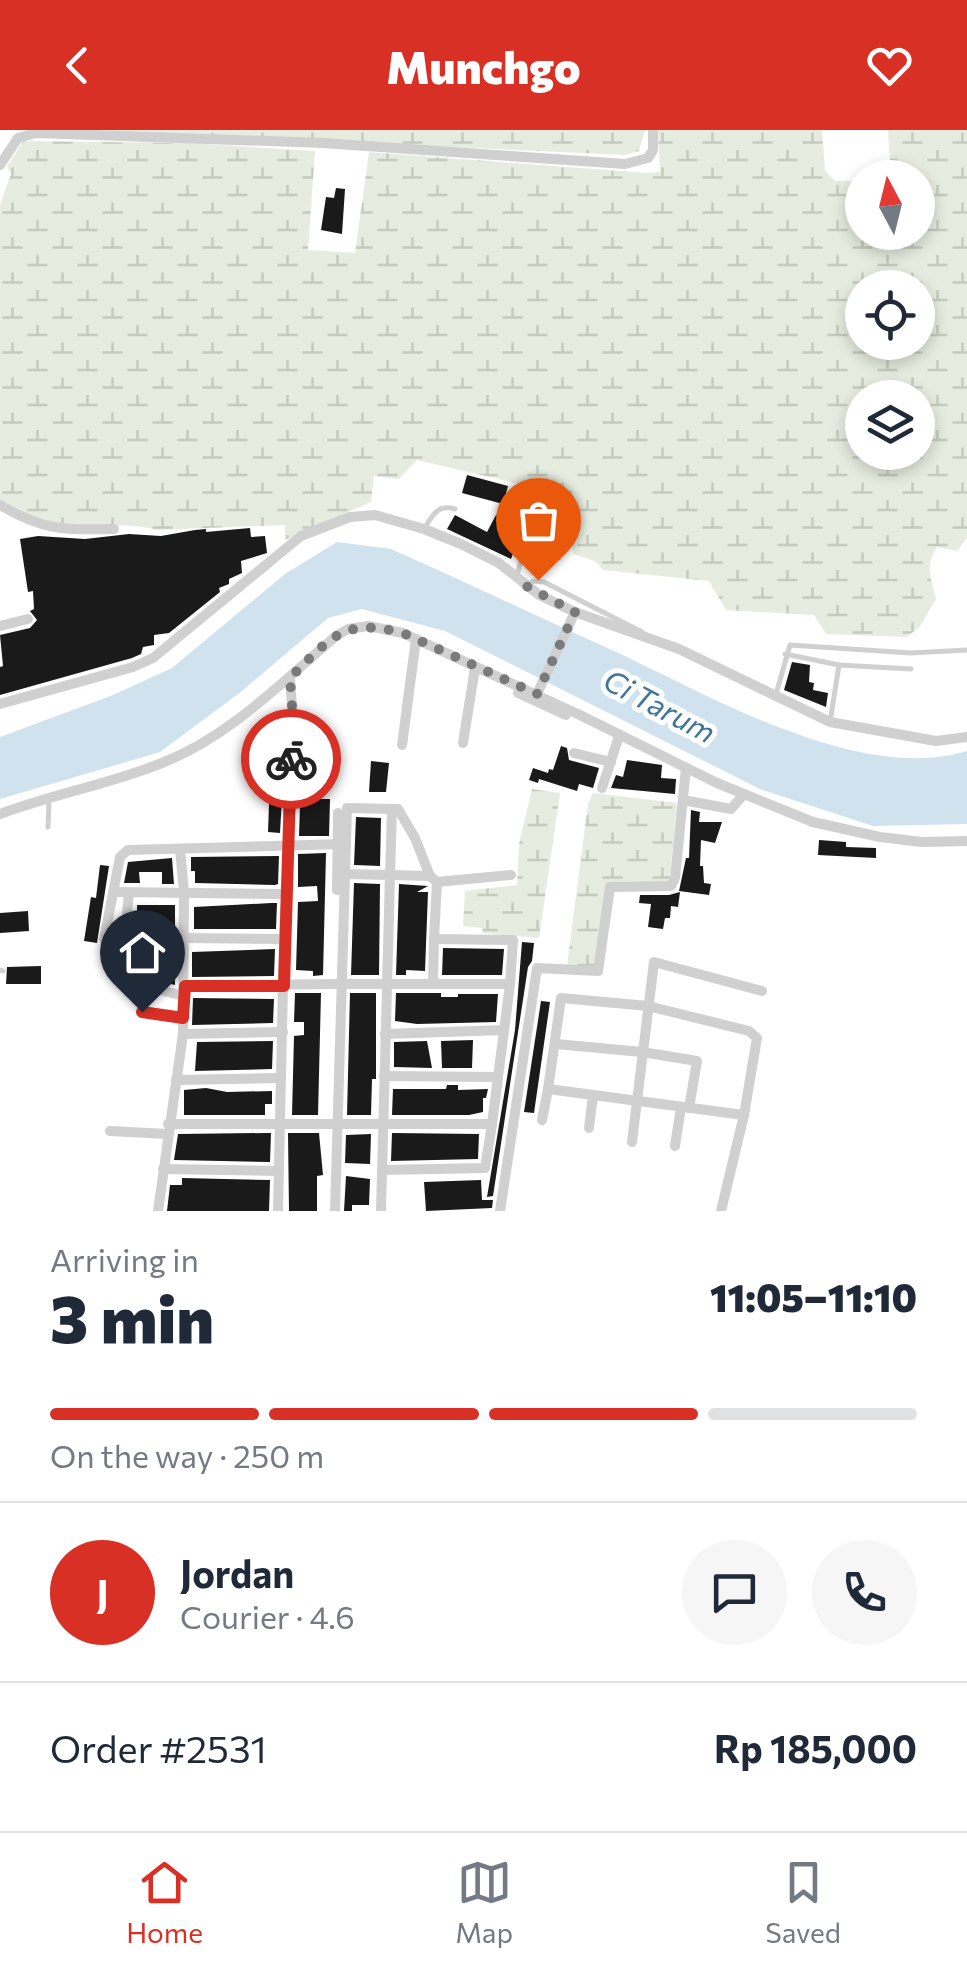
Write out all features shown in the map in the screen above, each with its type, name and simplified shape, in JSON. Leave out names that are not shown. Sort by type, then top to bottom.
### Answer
[{"type":"street","points":[[0,165],[18,138],[36,133],[323,143],[625,164],[648,158],[653,150],[653,130]]},
{"type":"street","points":[[0,504],[49,528],[114,530]]},
{"type":"street","points":[[0,704],[153,658],[300,536],[350,517],[375,515],[424,528],[490,558],[526,586],[574,614],[647,638],[830,722],[936,741],[967,737]]},
{"type":"street","points":[[538,692],[574,614]]},
{"type":"street","points":[[0,626],[28,619]]},
{"type":"street","points":[[0,814],[142,770],[188,751],[240,718],[336,636],[358,626],[382,627],[416,639],[475,668],[538,692],[686,768],[813,822],[922,842],[967,840]]},
{"type":"street","points":[[402,745],[416,639]]},
{"type":"street","points":[[475,668],[548,707],[595,724]]},
{"type":"street","points":[[464,743],[475,668]]},
{"type":"street","points":[[278,1211],[287,845],[294,734],[290,678]]},
{"type":"street","points":[[602,788],[619,736]]},
{"type":"street","points":[[574,753],[611,762]]},
{"type":"street","points":[[500,1211],[538,968],[598,971],[611,886],[671,886],[686,768]]},
{"type":"street","points":[[683,800],[731,809],[744,794]]},
{"type":"street","points":[[332,1211],[339,922],[347,808],[398,810],[406,818],[434,879],[433,984]]},
{"type":"street","points":[[381,1211],[392,809]]},
{"type":"street","points":[[338,813],[344,874],[339,922]]},
{"type":"street","points":[[284,939],[184,943],[105,934],[123,853],[342,844]]},
{"type":"street","points":[[158,1211],[183,1034],[184,892],[180,848]]},
{"type":"street","points":[[344,874],[434,879],[510,875]]},
{"type":"street","points":[[114,892],[286,894]]},
{"type":"street","points":[[129,892],[120,981],[185,991],[337,984],[510,984]]},
{"type":"street","points":[[434,939],[513,940],[484,1168]]},
{"type":"street","points":[[632,1142],[654,962],[762,992]]},
{"type":"street","points":[[540,996],[648,1006],[749,1032],[757,1038],[721,1211]]},
{"type":"street","points":[[542,1120],[561,998]]},
{"type":"street","points":[[385,1034],[504,1030]]},
{"type":"street","points":[[183,1034],[283,1032]]},
{"type":"street","points":[[556,1044],[696,1061],[675,1146]]},
{"type":"street","points":[[384,1076],[498,1077]]},
{"type":"street","points":[[176,1080],[281,1078]]},
{"type":"street","points":[[548,1089],[744,1115]]},
{"type":"street","points":[[590,1128],[594,1096]]},
{"type":"street","points":[[110,1131],[279,1124],[492,1124]]},
{"type":"street","points":[[164,1169],[279,1170]]},
{"type":"street","points":[[382,1170],[507,1170]]},
{"type":"lane","points":[[514,498],[528,535],[517,576]]},
{"type":"lane","points":[[424,528],[436,510],[456,509]]},
{"type":"lane","points":[[526,586],[534,581],[544,582],[613,615],[647,638]]},
{"type":"lane","points":[[776,694],[790,645],[912,653],[967,650]]},
{"type":"lane","points":[[786,654],[839,665],[911,669]]},
{"type":"lane","points":[[830,722],[839,665]]},
{"type":"lane","points":[[48,828],[49,798]]},
{"type":"lane","points":[[142,1012],[183,1018]]},
{"type":"green space","points":[[90,130],[645,130],[639,151],[624,155]]},
{"type":"green space","points":[[658,130],[822,130],[825,171],[835,181],[845,181],[845,250],[935,250],[935,160],[890,160],[888,130],[967,130],[967,538],[957,551],[937,547],[930,566],[936,599],[919,628],[906,637],[826,634],[814,615],[726,610],[709,581],[603,570],[595,561],[573,554],[566,522],[537,488],[417,460],[399,479],[374,476],[371,502],[285,540],[285,525],[156,530],[132,526],[59,527],[36,520],[0,500],[0,205],[11,174],[7,167],[23,141],[188,143],[315,151],[308,250],[355,253],[369,152],[660,172]]},
{"type":"green space","points":[[532,789],[560,793],[539,938],[483,933],[482,928],[463,926],[465,891],[517,885],[519,844]]},
{"type":"green space","points":[[593,793],[677,803],[669,885],[609,883],[596,968],[567,966],[588,804]]},
{"type":"water","name":"Ci Tarum","points":[[337,542],[391,549],[740,711],[833,746],[880,756],[925,758],[967,751],[967,824],[873,826],[760,789],[445,631],[362,609],[328,618],[242,691],[160,752],[0,799],[0,737],[113,695],[172,668],[285,574]]},
{"type":"building","points":[[336,188],[345,189],[342,234],[321,230],[326,197],[334,198]]},
{"type":"building","points":[[467,475],[508,486],[503,504],[462,493]]},
{"type":"building","points":[[531,488],[541,513],[550,509],[569,548],[550,557],[561,559],[529,569],[529,552],[539,549],[519,493]]},
{"type":"building","points":[[455,515],[487,532],[496,515],[517,524],[520,535],[511,559],[447,529]]},
{"type":"building","points":[[250,528],[251,537],[265,536],[267,553],[241,561],[242,573],[229,579],[229,584],[219,588],[220,592],[169,633],[154,635],[154,645],[143,647],[141,654],[0,695],[0,635],[30,628],[37,620],[30,611],[34,609],[33,591],[28,592],[20,539],[161,536]]},
{"type":"building","points":[[792,662],[810,665],[809,682],[814,683],[813,690],[828,693],[826,707],[784,690]]},
{"type":"building","points":[[302,744],[316,744],[316,756],[312,756],[313,799],[330,799],[329,836],[299,836]]},
{"type":"building","points":[[561,746],[567,748],[569,760],[599,768],[593,788],[579,784],[577,791],[539,779],[538,783],[529,780],[533,768],[548,773],[553,770]]},
{"type":"building","points":[[627,760],[662,765],[661,778],[676,779],[675,794],[611,788],[616,775],[623,777]]},
{"type":"building","points":[[371,761],[389,763],[386,792],[369,792]]},
{"type":"building","points":[[270,777],[283,778],[280,833],[268,832]]},
{"type":"building","points":[[691,810],[700,812],[699,822],[722,822],[715,843],[701,840],[700,866],[704,883],[711,884],[709,895],[679,891],[689,858]]},
{"type":"building","points":[[356,817],[381,818],[380,866],[354,865]]},
{"type":"building","points":[[819,840],[846,842],[846,847],[876,848],[876,858],[818,855]]},
{"type":"building","points":[[326,853],[323,975],[313,976],[313,971],[296,970],[298,902],[318,901],[317,886],[298,887],[298,854]]},
{"type":"building","points":[[279,856],[275,885],[195,883],[195,871],[191,871],[191,857]]},
{"type":"building","points":[[172,858],[174,884],[162,884],[162,872],[139,872],[140,883],[124,883],[128,862]]},
{"type":"building","points":[[100,865],[109,866],[97,943],[84,941]]},
{"type":"building","points":[[354,883],[380,884],[379,975],[351,975]]},
{"type":"building","points":[[399,884],[428,886],[417,892],[428,892],[425,971],[406,970],[406,975],[396,975]]},
{"type":"building","points":[[680,892],[678,907],[671,906],[663,929],[648,927],[651,904],[639,903],[640,895]]},
{"type":"building","points":[[277,903],[276,929],[194,929],[194,907]]},
{"type":"building","points":[[137,905],[175,905],[175,937],[137,927]]},
{"type":"building","points":[[28,911],[29,931],[0,933],[0,913]]},
{"type":"building","points":[[522,942],[534,943],[532,961],[493,1196],[487,1197],[515,1030]]},
{"type":"building","points":[[443,948],[504,949],[502,975],[442,975]]},
{"type":"building","points":[[275,949],[274,976],[192,977],[192,952]]},
{"type":"building","points":[[132,951],[175,959],[175,985],[130,974]]},
{"type":"building","points":[[41,966],[41,984],[6,984],[7,967]]},
{"type":"building","points":[[295,993],[321,993],[318,1115],[292,1115],[294,1036],[304,1035],[304,1022],[294,1022]]},
{"type":"building","points":[[350,993],[376,993],[376,1079],[372,1079],[371,1115],[347,1115]]},
{"type":"building","points":[[396,993],[441,993],[441,997],[498,994],[496,1022],[395,1021]]},
{"type":"building","points":[[193,998],[274,999],[273,1023],[192,1025]]},
{"type":"building","points":[[541,1001],[550,1002],[534,1113],[524,1112]]},
{"type":"building","points":[[473,1040],[472,1068],[442,1068],[441,1041]]},
{"type":"building","points":[[273,1041],[272,1069],[195,1071],[197,1042]]},
{"type":"building","points":[[427,1041],[432,1068],[394,1067],[394,1042]]},
{"type":"building","points":[[447,1085],[458,1085],[458,1090],[488,1089],[483,1112],[392,1115],[393,1089],[446,1089]]},
{"type":"building","points":[[206,1088],[227,1092],[272,1091],[272,1104],[265,1104],[265,1115],[184,1115],[184,1090]]},
{"type":"building","points":[[271,1133],[270,1162],[174,1160],[178,1134]]},
{"type":"building","points":[[288,1133],[319,1133],[323,1175],[317,1176],[317,1211],[289,1211]]},
{"type":"building","points":[[392,1133],[479,1134],[478,1159],[391,1161]]},
{"type":"building","points":[[371,1134],[370,1164],[345,1163],[346,1135]]},
{"type":"building","points":[[346,1176],[370,1179],[369,1205],[352,1205],[352,1211],[344,1211]]},
{"type":"building","points":[[182,1178],[270,1180],[269,1211],[167,1211],[170,1185],[182,1185]]},
{"type":"building","points":[[481,1180],[482,1200],[493,1200],[492,1208],[426,1211],[424,1182]]},
{"type":"way so far","points":[[291,759],[294,734],[290,678],[336,636],[358,626],[403,633],[537,694],[575,612],[526,586],[538,580]]},
{"type":"route","points":[[142,1012],[183,1018],[185,986],[284,986],[291,759]]}]
